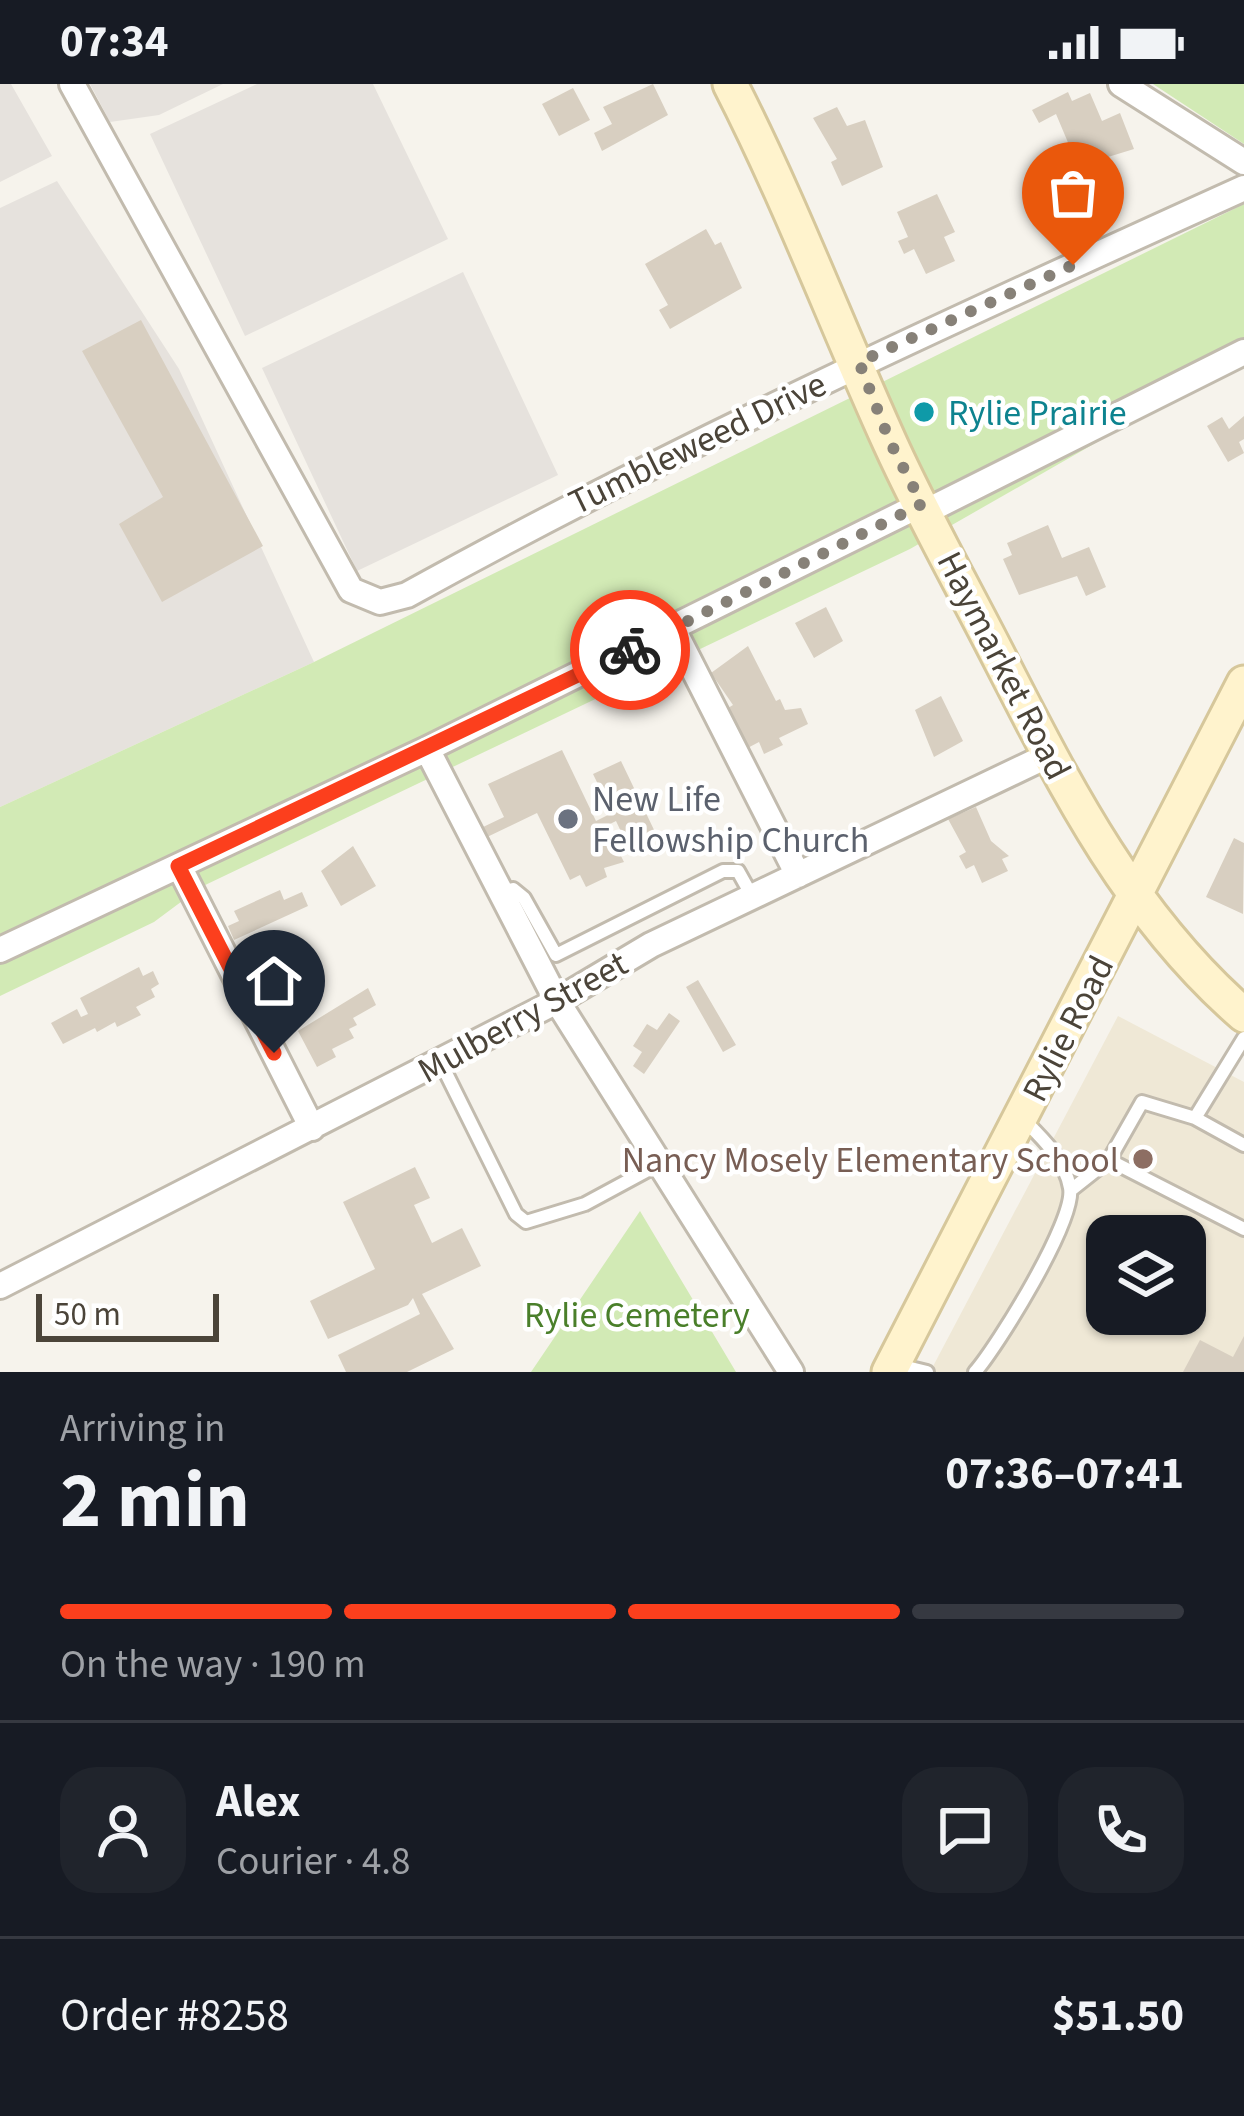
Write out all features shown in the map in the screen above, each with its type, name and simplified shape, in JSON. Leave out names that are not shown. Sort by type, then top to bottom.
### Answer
[{"type":"street","name":"Tumbleweed Drive","points":[[72,84],[351,590],[380,602],[407,595],[580,499],[859,362],[1244,188]]},
{"type":"street","name":"Haymarket Road","points":[[730,84],[859,362],[890,442],[1049,755],[1134,899],[1197,974],[1244,1015]]},
{"type":"street","points":[[1120,84],[1244,162]]},
{"type":"street","points":[[0,950],[427,749],[1244,352]]},
{"type":"street","points":[[673,629],[798,874]]},
{"type":"street","name":"Rylie Road","points":[[891,1368],[1244,683]]},
{"type":"street","points":[[427,749],[557,1001],[791,1372]]},
{"type":"street","name":"Mulberry Street","points":[[0,1286],[752,896],[1049,755]]},
{"type":"street","points":[[178,866],[312,1128]]},
{"type":"lane","points":[[502,894],[513,889],[524,898],[556,956],[723,871],[738,871],[752,896]]},
{"type":"lane","points":[[602,935],[616,966]]},
{"type":"lane","points":[[1196,1118],[1244,1038]]},
{"type":"lane","points":[[440,1061],[506,1194],[526,1222],[568,1211],[662,1163]]},
{"type":"lane","points":[[974,1372],[1062,1226],[1071,1190],[1109,1160],[1142,1102],[1196,1118],[1244,1145]]},
{"type":"lane","points":[[1021,1118],[1052,1149],[1071,1190]]},
{"type":"lane","points":[[1109,1160],[1244,1229]]},
{"type":"lane","points":[[891,1368],[927,1372]]},
{"type":"shaded area","points":[[0,84],[11,84],[52,156],[0,182]]},
{"type":"shaded area","points":[[90,84],[223,84],[159,115],[110,122]]},
{"type":"shaded area","points":[[257,84],[373,84],[448,239],[245,336],[150,134]]},
{"type":"shaded area","points":[[57,181],[179,369],[314,662],[0,807],[0,208]]},
{"type":"shaded area","points":[[463,272],[558,475],[357,571],[262,368]]},
{"type":"shaded area","name":"Nancy Mosely Elementary School","points":[[1118,1016],[1244,1082],[1244,1372],[930,1372]]},
{"type":"green space","points":[[1153,84],[1244,84],[1244,144]]},
{"type":"green space","points":[[1244,204],[1244,358],[910,549],[201,887],[154,922],[0,996],[0,807],[314,662]]},
{"type":"green space","name":"Rylie Cemetery","points":[[640,1211],[736,1372],[531,1372]]},
{"type":"building","points":[[653,84],[668,115],[602,151],[594,133],[612,124],[603,107]]},
{"type":"building","points":[[573,88],[590,120],[559,136],[542,104]]},
{"type":"building","points":[[1068,92],[1072,101],[1090,93],[1102,121],[1120,113],[1134,149],[1108,157],[1117,178],[1088,190],[1056,114],[1039,123],[1032,110]]},
{"type":"building","points":[[837,107],[847,126],[865,120],[883,167],[842,186],[831,162],[837,159],[813,118]]},
{"type":"building","points":[[937,194],[955,232],[944,237],[955,261],[926,274],[914,249],[904,254],[898,241],[908,237],[897,212]]},
{"type":"building","points":[[706,229],[715,245],[721,242],[742,288],[670,329],[659,310],[668,305],[645,264]]},
{"type":"building","points":[[141,320],[263,546],[162,602],[119,524],[163,497],[82,351]]},
{"type":"building","points":[[1244,416],[1244,439],[1239,442],[1244,453],[1228,462],[1207,426],[1222,417],[1229,429]]},
{"type":"building","points":[[1048,525],[1062,558],[1089,547],[1106,587],[1086,596],[1077,576],[1019,595],[1003,559],[1012,555],[1007,543]]},
{"type":"building","points":[[826,607],[843,641],[814,658],[795,623]]},
{"type":"building","points":[[748,646],[776,701],[780,699],[785,710],[801,708],[808,724],[779,738],[783,745],[764,754],[759,742],[740,752],[736,742],[743,739],[728,708],[733,705],[711,673]]},
{"type":"building","points":[[941,696],[963,741],[934,757],[915,710]]},
{"type":"building","name":"New Life Fellowship Church","points":[[562,750],[596,821],[612,813],[593,774],[621,761],[656,834],[617,848],[624,862],[604,868],[607,877],[586,887],[580,875],[570,880],[537,813],[485,838],[481,828],[504,817],[488,784]],"holes":[[[616,821],[624,838],[614,843],[606,826]]]},
{"type":"building","points":[[976,807],[991,841],[1009,856],[1002,859],[1008,871],[982,883],[974,865],[966,869],[959,856],[966,852],[948,819]]},
{"type":"building","points":[[1234,838],[1244,843],[1243,914],[1206,897]]},
{"type":"building","points":[[353,846],[376,886],[341,906],[321,871]]},
{"type":"building","points":[[280,890],[284,900],[302,892],[308,906],[234,940],[228,926],[239,921],[234,911]]},
{"type":"building","points":[[139,967],[143,976],[153,971],[159,984],[151,989],[155,997],[136,1007],[141,1015],[117,1027],[115,1022],[97,1032],[95,1028],[63,1044],[51,1023],[77,1009],[81,1017],[88,1014],[80,998]]},
{"type":"building","points":[[698,980],[736,1045],[723,1052],[686,987]]},
{"type":"building","points":[[368,988],[376,1005],[353,1018],[357,1025],[349,1029],[354,1038],[332,1049],[336,1057],[317,1067],[298,1031]]},
{"type":"building","points":[[669,1013],[680,1021],[644,1074],[633,1066],[642,1052],[633,1046],[647,1024],[657,1030]]},
{"type":"building","points":[[415,1167],[430,1198],[414,1205],[432,1243],[462,1228],[481,1266],[422,1294],[454,1349],[407,1372],[346,1372],[338,1355],[420,1314],[413,1298],[408,1305],[328,1339],[310,1301],[375,1269],[343,1202]]},
{"type":"building","points":[[1244,1336],[1244,1372],[1183,1372],[1200,1340],[1233,1357]]},
{"type":"way so far","points":[[630,650],[922,504],[890,442],[859,362],[1073,265]]},
{"type":"place","name":"Rylie Prairie","points":[[924,412]]},
{"type":"place","name":"New Life Fellowship Church","points":[[568,819]]},
{"type":"place","name":"Nancy Mosely Elementary School","points":[[1143,1159]]},
{"type":"route","points":[[274,1053],[178,866],[630,650]]}]
